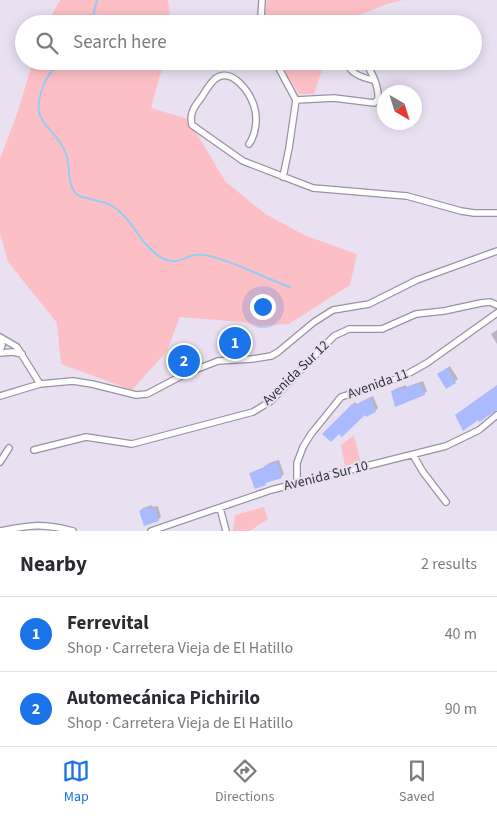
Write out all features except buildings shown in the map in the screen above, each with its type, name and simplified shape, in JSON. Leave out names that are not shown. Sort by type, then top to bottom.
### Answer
[{"type":"street","points":[[261,15],[262,0]]},
{"type":"street","points":[[280,70],[296,100],[290,148],[283,178]]},
{"type":"street","points":[[351,70],[373,80]]},
{"type":"street","points":[[296,100],[334,98],[374,103],[378,99],[378,91],[370,70]]},
{"type":"street","points":[[249,144],[254,138],[256,123],[254,107],[242,86],[234,78],[226,76],[216,78],[194,107],[190,117],[192,126],[243,161],[313,188],[407,196],[461,211],[497,213]]},
{"type":"street","points":[[0,396],[40,384],[73,381],[136,394],[147,394],[187,373],[218,361],[271,356],[314,322],[333,310],[369,304],[424,277],[497,250]]},
{"type":"street","name":"Avenida Sur 12","points":[[34,450],[86,437],[132,444],[253,412],[271,401],[334,336],[349,329],[382,329],[416,314],[444,311],[481,303],[490,302],[497,305]]},
{"type":"street","name":"Avenida 11","points":[[297,483],[297,463],[303,447],[341,397],[402,377],[427,363],[497,313]]},
{"type":"street","points":[[0,337],[17,347],[40,384]]},
{"type":"street","points":[[0,337],[2,345],[0,352],[22,354]]},
{"type":"street","name":"Avenida Sur 10","points":[[151,531],[271,490],[446,446],[479,430],[497,415]]},
{"type":"street","points":[[0,462],[9,448]]},
{"type":"street","points":[[413,455],[423,472],[446,502]]},
{"type":"street","points":[[220,508],[226,531]]},
{"type":"street","points":[[0,531],[31,524],[53,525],[73,531]]},
{"type":"shaded area","points":[[60,0],[168,0],[170,15],[52,15]]},
{"type":"shaded area","points":[[267,0],[403,0],[360,15],[264,15]]},
{"type":"shaded area","points":[[30,70],[162,70],[151,108],[188,119],[225,181],[264,213],[304,235],[357,254],[350,285],[289,324],[260,326],[241,322],[180,317],[167,351],[132,390],[61,364],[57,323],[8,262],[0,233],[0,159],[18,111]]},
{"type":"shaded area","points":[[285,70],[322,70],[314,94],[299,94]]},
{"type":"shaded area","points":[[354,435],[361,463],[345,466],[341,445]]},
{"type":"shaded area","points":[[264,507],[268,519],[250,531],[233,531],[235,515]]},
{"type":"waterway","points":[[94,15],[97,0]]},
{"type":"waterway","points":[[53,70],[43,87],[39,100],[39,110],[45,124],[56,136],[66,154],[71,185],[76,194],[103,202],[119,211],[154,253],[168,261],[199,254],[205,255],[227,261],[290,287]]},
{"type":"place","name":"Ferrevital","points":[[235,343]]},
{"type":"place","name":"Automecánica Pichirilo","points":[[184,361]]}]
